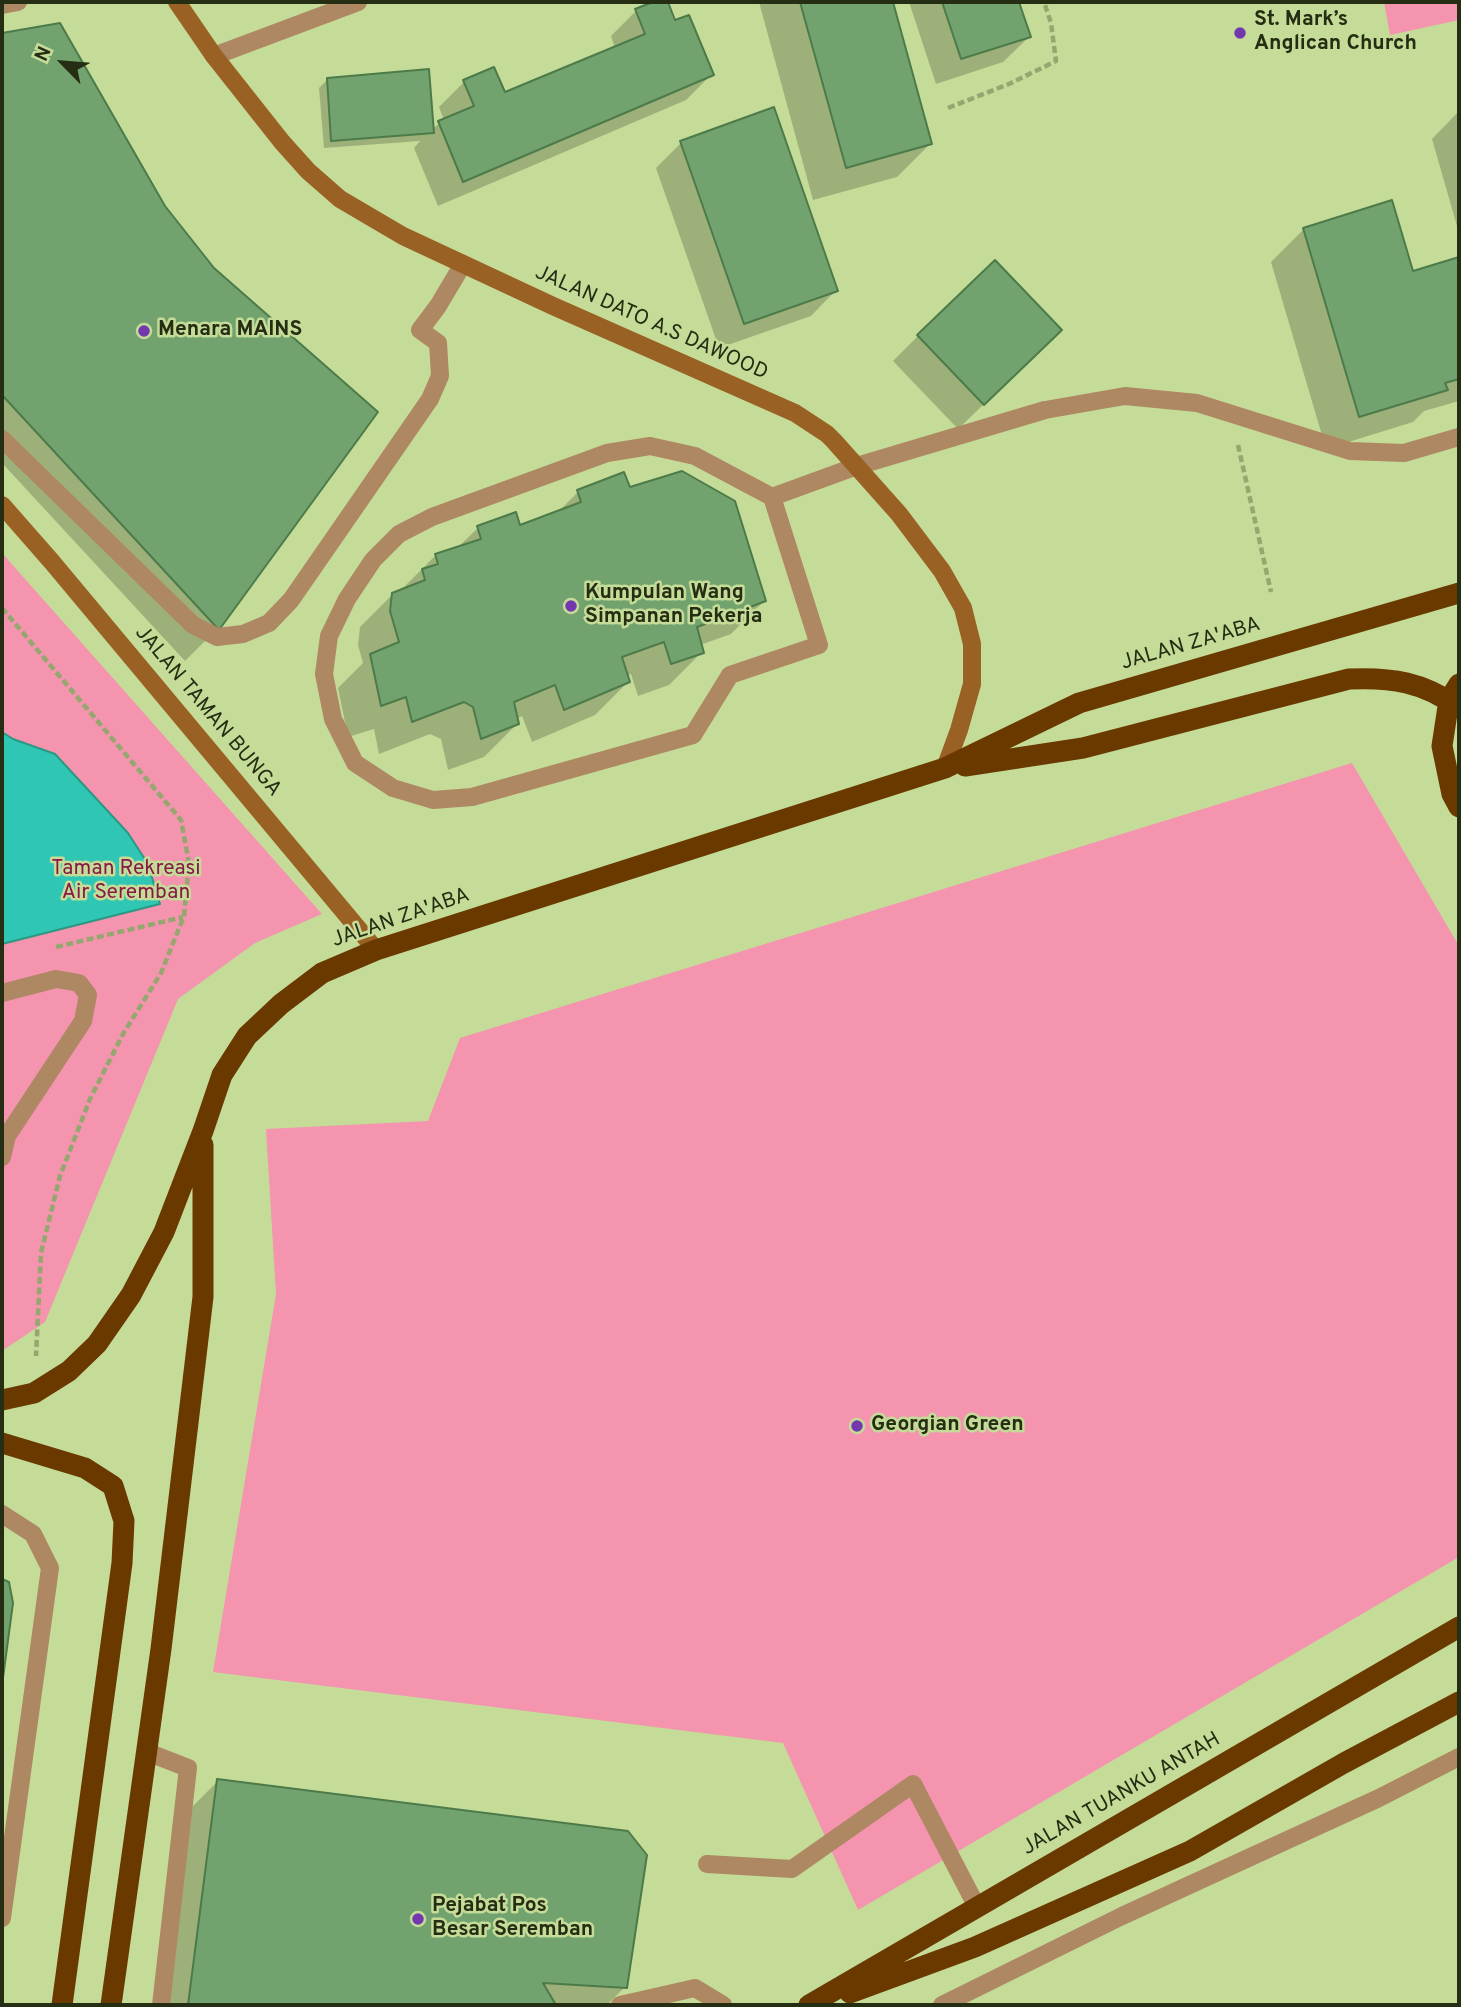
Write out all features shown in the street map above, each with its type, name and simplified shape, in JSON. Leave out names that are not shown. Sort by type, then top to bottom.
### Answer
[{"type":"highway","name":"JALAN ZA'ABA","points":[[2,1400],[34,1393],[69,1371],[97,1344],[131,1294],[164,1232],[222,1075],[247,1036],[281,1004],[322,973],[376,950],[945,768],[1079,703],[1459,593]]},
{"type":"highway","name":"JALAN ZA'ABA","points":[[945,768],[1083,748],[1349,679],[1380,678],[1414,684],[1456,697]]},
{"type":"highway","points":[[1456,697],[1441,746],[1452,794],[1459,807]]},
{"type":"highway","points":[[111,2005],[147,1752],[203,1297],[203,1131]]},
{"type":"highway","points":[[2,1443],[85,1468],[113,1486],[124,1521],[122,1563],[62,2005]]},
{"type":"highway","name":"JALAN TUANKU ANTAH","points":[[809,2005],[1459,1627]]},
{"type":"highway","points":[[816,2005],[975,1947],[1191,1851],[1344,1763],[1459,1702]]},
{"type":"street","points":[[2,5],[18,2]]},
{"type":"street","name":"JALAN DATO A.S DAWOOD","points":[[177,2],[214,56],[282,142],[308,171],[341,199],[402,236],[575,317],[795,412],[827,434],[899,514],[942,571],[963,608],[972,644],[972,684],[945,768]]},
{"type":"street","points":[[214,56],[358,2]]},
{"type":"street","points":[[2,439],[193,625],[217,636],[243,634],[269,624],[291,600],[430,399],[440,376],[438,342],[420,330],[463,264]]},
{"type":"street","points":[[772,497],[819,645],[730,675],[693,735],[472,797],[433,800],[393,788],[355,763],[333,719],[324,674],[329,636],[347,599],[373,561],[400,534],[432,517],[607,453],[650,446],[695,456],[772,497],[858,466],[1045,410],[1125,396],[1197,403],[1350,451],[1404,453],[1459,437]]},
{"type":"street","name":"JALAN TAMAN BUNGA","points":[[2,505],[376,950]]},
{"type":"street","points":[[2,992],[56,979],[79,983],[88,995],[83,1021],[8,1136],[2,1157]]},
{"type":"street","points":[[2,1514],[33,1534],[50,1568],[2,1918]]},
{"type":"street","points":[[147,1752],[188,1768],[161,2005]]},
{"type":"street","points":[[942,2005],[1122,1916],[1379,1798],[1459,1757]]},
{"type":"street","points":[[707,1864],[792,1869],[913,1784],[977,1907]]},
{"type":"street","points":[[620,2005],[695,1988],[723,2005]]},
{"type":"path","points":[[948,108],[1009,84],[1056,61],[1051,23],[1044,2]]},
{"type":"path","points":[[1231,413],[1271,592]]},
{"type":"path","points":[[2,608],[181,820],[189,863],[184,916],[161,973],[124,1034],[90,1099],[60,1176],[41,1253],[34,1393]]},
{"type":"path","points":[[54,948],[184,916]]},
{"type":"green space","points":[[1384,2],[1459,2],[1459,20],[1390,35]]},
{"type":"green space","name":"Taman Rekreasi Air Seremban","points":[[2,553],[322,914],[255,943],[178,999],[45,1322],[2,1351]]},
{"type":"green space","name":"Georgian Green","points":[[1352,763],[1459,946],[1459,1557],[858,1910],[783,1743],[213,1672],[276,1294],[266,1129],[428,1121],[460,1038]]},
{"type":"water","points":[[2,732],[13,739],[55,754],[128,833],[148,864],[160,904],[2,944]]},
{"type":"building","points":[[653,2],[668,2],[675,20],[689,15],[714,75],[463,182],[438,121],[474,106],[463,80],[494,67],[505,92],[645,34],[635,9]]},
{"type":"building","points":[[800,2],[893,2],[932,144],[846,168]]},
{"type":"building","points":[[942,2],[1019,2],[1031,37],[961,59]]},
{"type":"building","name":"Menara MAINS","points":[[60,23],[165,206],[214,268],[378,412],[219,630],[2,395],[2,33]]},
{"type":"building","points":[[429,69],[434,133],[331,141],[327,78]]},
{"type":"building","points":[[774,107],[838,291],[744,324],[680,141]]},
{"type":"building","points":[[1392,200],[1413,271],[1459,257],[1459,379],[1445,383],[1448,390],[1359,417],[1303,228]]},
{"type":"building","points":[[995,260],[1062,330],[984,405],[917,335]]},
{"type":"building","name":"Kumpulan Wang Simpanan Pekerja","points":[[682,471],[735,501],[766,601],[697,627],[704,653],[671,664],[664,642],[622,657],[630,682],[564,710],[555,685],[514,702],[519,724],[481,739],[473,707],[464,702],[412,722],[406,697],[381,706],[370,654],[399,642],[390,611],[392,593],[425,580],[422,569],[438,564],[435,554],[481,539],[477,526],[516,512],[520,525],[581,502],[577,490],[624,472],[630,487]]},
{"type":"building","points":[[2,1579],[9,1582],[13,1603],[2,1685]]},
{"type":"building","name":"Pejabat Pos Besar Seremban","points":[[217,1779],[628,1831],[647,1855],[627,1988],[543,1983],[556,2005],[188,2005]]},
{"type":"place","name":"St. Mark’s Anglican Church","points":[[1240,33]]},
{"type":"place","name":"Menara MAINS","points":[[144,331]]},
{"type":"place","name":"Kumpulan Wang Simpanan Pekerja","points":[[571,606]]},
{"type":"place","name":"Georgian Green","points":[[857,1426]]},
{"type":"place","name":"Pejabat Pos Besar Seremban","points":[[418,1919]]}]
